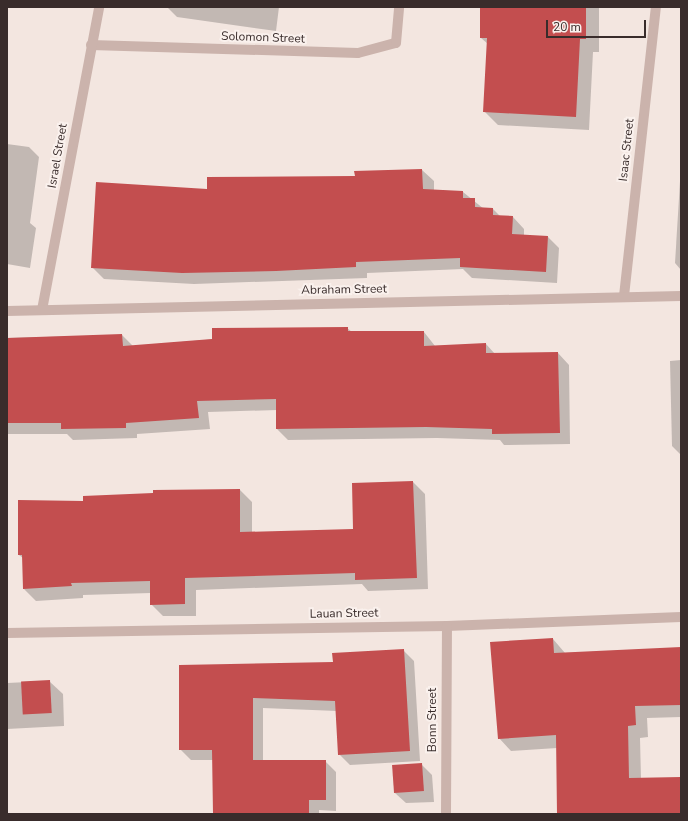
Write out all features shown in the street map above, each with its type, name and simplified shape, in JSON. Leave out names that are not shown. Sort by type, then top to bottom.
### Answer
[{"type":"street","name":"Israel Street","points":[[42,310],[99,7]]},
{"type":"street","name":"Solomon Street","points":[[91,46],[358,53],[396,43],[399,7]]},
{"type":"street","name":"Isaac Street","points":[[624,296],[656,7]]},
{"type":"street","name":"Abraham Street","points":[[7,311],[624,296],[681,296]]},
{"type":"street","name":"Lauan Street","points":[[7,633],[447,626],[681,617]]},
{"type":"street","name":"Bonn Street","points":[[446,814],[447,626]]},
{"type":"building","points":[[480,7],[586,7],[586,39],[580,39],[576,117],[483,112],[487,38],[480,38]]},
{"type":"building","points":[[422,169],[423,189],[463,191],[463,198],[475,198],[475,207],[493,208],[493,215],[513,216],[512,234],[548,236],[546,272],[460,267],[460,258],[356,262],[356,267],[276,271],[182,273],[91,268],[96,182],[207,189],[207,177],[355,176],[354,171]]},
{"type":"building","points":[[348,327],[348,331],[424,331],[424,346],[486,343],[486,353],[558,352],[560,433],[492,434],[492,429],[426,427],[276,429],[276,399],[197,401],[199,418],[126,423],[126,428],[61,429],[61,423],[7,423],[7,338],[122,334],[123,346],[212,339],[212,328]]},
{"type":"building","points":[[413,481],[417,578],[355,580],[355,573],[185,578],[185,604],[150,605],[150,581],[71,583],[72,586],[23,589],[22,555],[18,555],[18,500],[83,501],[83,496],[153,493],[153,490],[240,489],[240,532],[353,529],[352,483]]},
{"type":"building","points":[[553,638],[554,653],[681,647],[681,705],[635,706],[636,725],[628,726],[629,778],[681,777],[681,814],[557,814],[556,735],[498,739],[490,642]]},
{"type":"building","points":[[404,649],[410,751],[338,755],[335,701],[253,698],[253,760],[326,760],[326,800],[309,800],[309,814],[213,814],[212,750],[179,750],[179,665],[333,662],[332,653]]},
{"type":"building","points":[[50,680],[52,713],[23,714],[21,682]]},
{"type":"building","points":[[422,763],[424,791],[394,793],[392,765]]}]
